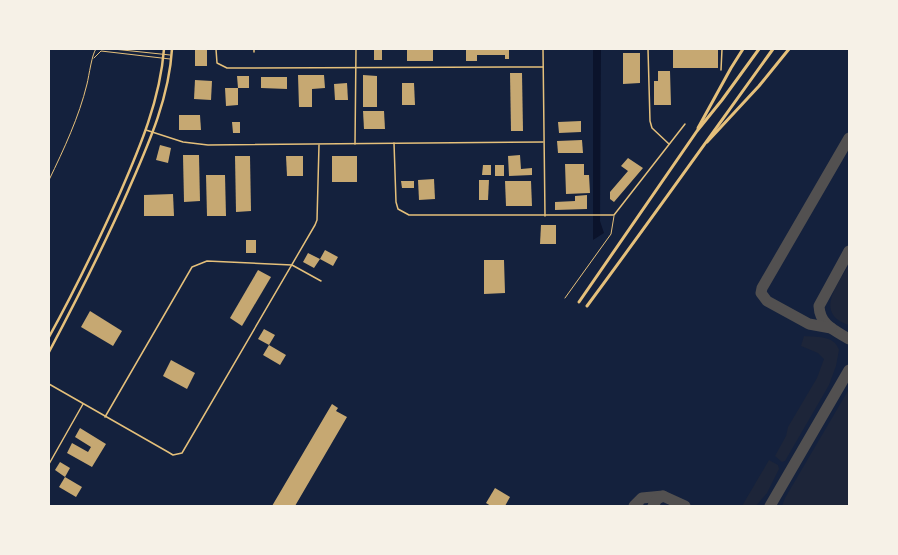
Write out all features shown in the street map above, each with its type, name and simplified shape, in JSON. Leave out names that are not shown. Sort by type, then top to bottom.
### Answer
[{"type":"highway","points":[[697,131],[730,68],[743,49]]},
{"type":"highway","points":[[579,302],[697,131],[722,100],[759,49]]},
{"type":"highway","points":[[587,306],[656,213],[772,49]]},
{"type":"highway","points":[[700,149],[730,120],[789,49]]},
{"type":"main road","points":[[49,337],[98,243],[146,130],[160,82],[164,49]]},
{"type":"main road","points":[[49,352],[103,246],[152,134],[168,84],[172,49]]},
{"type":"street","points":[[216,49],[217,63],[227,68],[543,67]]},
{"type":"street","points":[[355,144],[356,49]]},
{"type":"street","points":[[543,49],[544,216]]},
{"type":"street","points":[[648,49],[650,121],[652,128],[668,144]]},
{"type":"street","points":[[721,70],[722,49]]},
{"type":"street","points":[[394,143],[396,202],[398,209],[409,215],[614,215],[685,124]]},
{"type":"street","points":[[146,130],[152,134],[183,142],[208,145],[543,142]]},
{"type":"street","points":[[49,384],[173,455],[182,454],[317,220],[319,145]]},
{"type":"street","points":[[105,417],[192,267],[208,261],[292,265],[321,282]]},
{"type":"street","points":[[49,464],[83,404]]},
{"type":"lane","points":[[49,180],[78,114],[93,59],[93,54],[96,49]]},
{"type":"lane","points":[[113,49],[171,55]]},
{"type":"lane","points":[[93,59],[101,51],[171,59]]},
{"type":"lane","points":[[565,298],[611,234],[614,215]]},
{"type":"shaded area","points":[[593,49],[601,49],[600,221],[604,233],[593,240]]},
{"type":"shaded area","points":[[849,265],[849,325],[838,320],[833,314],[830,306],[834,290]]},
{"type":"shaded area","points":[[804,336],[829,339],[837,345],[839,350],[836,366],[829,385],[785,461],[782,462],[775,456],[786,436],[788,427],[817,378],[824,359],[818,353],[801,346]]},
{"type":"shaded area","points":[[849,389],[849,506],[782,506],[785,498]]},
{"type":"shaded area","points":[[769,460],[778,465],[779,469],[767,493],[756,506],[742,506]]},
{"type":"building","points":[[195,49],[207,49],[207,66],[195,66]]},
{"type":"building","points":[[374,49],[382,49],[382,60],[374,60]]},
{"type":"building","points":[[407,49],[433,49],[433,61],[407,61]]},
{"type":"building","points":[[466,49],[509,49],[509,59],[505,59],[505,55],[477,55],[477,61],[466,61]]},
{"type":"building","points":[[673,50],[718,50],[718,68],[673,68]]},
{"type":"building","points":[[623,53],[640,53],[640,83],[623,84]]},
{"type":"building","points":[[658,71],[670,71],[671,105],[654,105],[654,81],[658,81]]},
{"type":"building","points":[[510,73],[522,73],[523,131],[511,131]]},
{"type":"building","points":[[298,75],[324,75],[325,88],[312,89],[312,107],[299,107]]},
{"type":"building","points":[[363,75],[377,76],[377,107],[363,107]]},
{"type":"building","points":[[237,76],[249,76],[249,88],[238,88]]},
{"type":"building","points":[[261,77],[287,77],[287,89],[261,88]]},
{"type":"building","points":[[195,80],[212,81],[211,100],[194,99]]},
{"type":"building","points":[[347,83],[348,100],[335,100],[334,84]]},
{"type":"building","points":[[402,83],[414,83],[415,105],[402,105]]},
{"type":"building","points":[[225,88],[238,88],[238,105],[226,106]]},
{"type":"building","points":[[363,111],[384,111],[385,129],[364,129]]},
{"type":"building","points":[[179,115],[200,115],[201,130],[179,130]]},
{"type":"building","points":[[581,121],[581,132],[559,133],[558,122]]},
{"type":"building","points":[[232,122],[240,122],[240,133],[233,133]]},
{"type":"building","points":[[582,140],[583,153],[558,153],[557,141]]},
{"type":"building","points":[[160,145],[171,148],[168,163],[156,160]]},
{"type":"building","points":[[183,155],[199,155],[200,201],[184,202]]},
{"type":"building","points":[[520,155],[521,169],[532,168],[532,175],[509,176],[508,156]]},
{"type":"building","points":[[235,156],[250,156],[251,211],[236,212]]},
{"type":"building","points":[[286,156],[303,156],[303,176],[287,176]]},
{"type":"building","points":[[332,156],[357,156],[357,182],[332,182]]},
{"type":"building","points":[[628,158],[643,168],[614,202],[610,199],[610,192],[628,171],[621,166]]},
{"type":"building","points":[[565,164],[584,164],[584,175],[589,175],[590,193],[566,194]]},
{"type":"building","points":[[483,165],[491,165],[491,175],[482,175]]},
{"type":"building","points":[[495,165],[504,165],[504,176],[495,176]]},
{"type":"building","points":[[206,175],[225,175],[226,216],[207,216]]},
{"type":"building","points":[[434,179],[435,199],[419,200],[418,180]]},
{"type":"building","points":[[479,180],[489,180],[488,200],[479,200]]},
{"type":"building","points":[[401,181],[414,181],[414,188],[402,188]]},
{"type":"building","points":[[505,181],[531,181],[532,206],[506,206]]},
{"type":"building","points":[[173,194],[174,216],[144,216],[144,195]]},
{"type":"building","points":[[587,195],[587,209],[555,210],[555,202],[575,201],[575,196]]},
{"type":"building","points":[[541,225],[556,225],[556,244],[540,244]]},
{"type":"building","points":[[246,240],[256,240],[256,253],[246,253]]},
{"type":"building","points":[[325,250],[338,257],[333,266],[320,259]]},
{"type":"building","points":[[308,253],[320,259],[314,268],[303,262]]},
{"type":"building","points":[[484,260],[504,260],[505,293],[484,294]]},
{"type":"building","points":[[258,270],[271,277],[242,326],[230,318]]},
{"type":"building","points":[[90,311],[122,331],[113,346],[81,327]]},
{"type":"building","points":[[264,329],[275,335],[269,345],[258,339]]},
{"type":"building","points":[[269,345],[286,355],[280,365],[263,355]]},
{"type":"building","points":[[171,360],[195,373],[187,389],[163,376]]},
{"type":"building","points":[[332,404],[338,408],[336,411],[347,417],[295,506],[272,506]]},
{"type":"building","points":[[80,428],[106,444],[92,467],[67,453],[72,443],[88,452],[91,447],[75,437]]},
{"type":"building","points":[[60,462],[70,468],[65,477],[55,470]]},
{"type":"building","points":[[65,477],[82,487],[76,497],[59,487]]},
{"type":"building","points":[[495,488],[510,497],[505,506],[491,506],[486,503]]},
{"type":"taxiway","points":[[831,328],[809,324],[767,301],[761,293],[762,288],[849,138]]},
{"type":"taxiway","points":[[849,251],[819,306],[820,313],[825,322],[833,330],[849,339]]},
{"type":"taxiway","points":[[770,506],[849,370]]},
{"type":"taxiway","points":[[634,506],[642,498],[663,496]]},
{"type":"taxiway","points":[[653,506],[657,499],[663,496],[685,506]]}]
